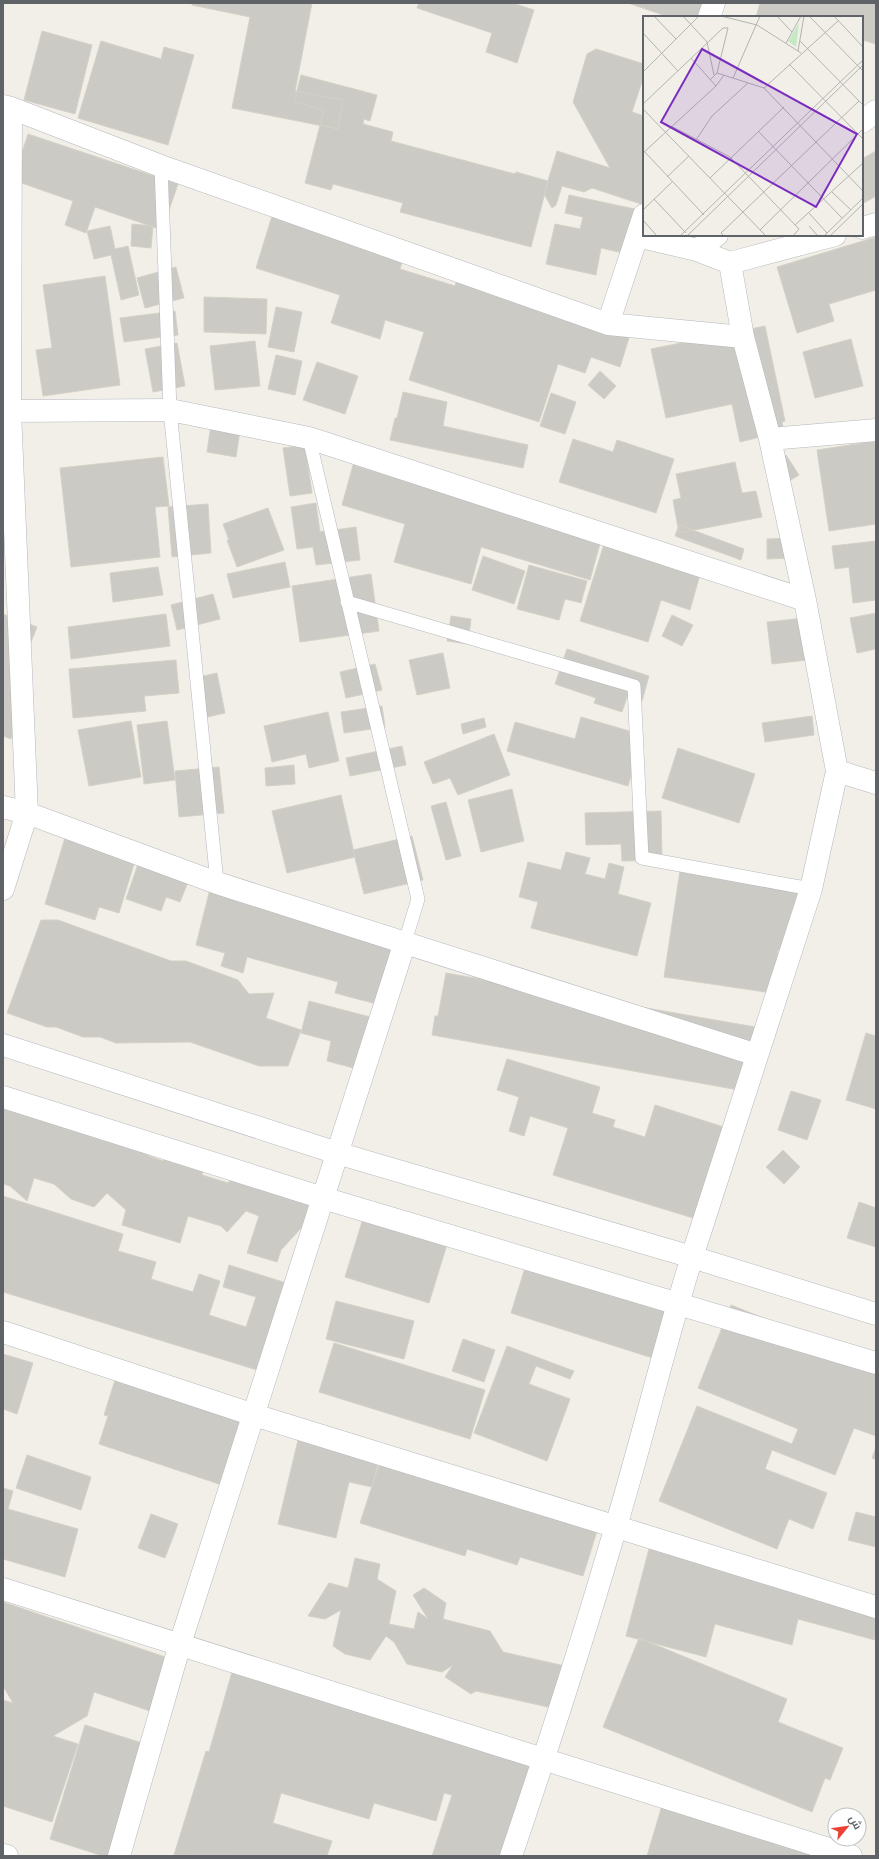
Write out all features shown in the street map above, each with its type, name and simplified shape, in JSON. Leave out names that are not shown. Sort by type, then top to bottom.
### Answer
[{"type":"street","points":[[709,16],[714,3]]},
{"type":"street","points":[[3,889],[27,813],[10,411],[7,107],[161,166],[608,324],[743,337]]},
{"type":"street","points":[[863,121],[876,111]]},
{"type":"street","points":[[608,324],[643,218]]},
{"type":"street","points":[[863,228],[876,224]]},
{"type":"street","points":[[637,236],[697,250],[730,263],[831,236]]},
{"type":"street","points":[[697,250],[716,236]]},
{"type":"street","points":[[511,1856],[544,1759],[616,1527],[677,1304],[811,889],[838,770],[805,600],[770,439],[743,337],[730,263]]},
{"type":"street","points":[[10,411],[170,410],[309,438],[805,600]]},
{"type":"street","points":[[770,439],[876,430]]},
{"type":"street","points":[[838,770],[876,783]]},
{"type":"street","points":[[3,807],[27,813],[217,882],[757,1055]]},
{"type":"street","points":[[119,1856],[180,1644],[405,942]]},
{"type":"street","points":[[3,1045],[338,1153],[692,1257],[876,1314]]},
{"type":"street","points":[[3,1097],[323,1198],[876,1363]]},
{"type":"street","points":[[3,1332],[254,1415],[876,1607]]},
{"type":"street","points":[[3,1589],[851,1856]]},
{"type":"street","points":[[3,1855],[7,1856]]},
{"type":"lane","points":[[161,166],[170,410],[217,882]]},
{"type":"lane","points":[[309,438],[418,899],[405,942]]},
{"type":"lane","points":[[348,602],[634,686],[642,858],[811,889]]},
{"type":"building","points":[[192,3],[312,3],[295,91],[343,100],[338,129],[232,108],[250,17],[192,5]]},
{"type":"building","points":[[419,3],[512,3],[534,10],[517,63],[486,52],[492,33],[417,8]]},
{"type":"building","points":[[628,3],[720,3],[711,16],[666,16]]},
{"type":"building","points":[[760,3],[876,3],[876,44],[863,40],[863,16],[756,16]]},
{"type":"building","points":[[42,31],[92,45],[75,114],[24,100]]},
{"type":"building","points":[[101,41],[161,59],[164,47],[194,55],[168,145],[78,118]]},
{"type":"building","points":[[596,49],[643,64],[643,78],[632,112],[643,116],[643,205],[592,188],[584,192],[562,186],[556,205],[552,208],[544,194],[557,151],[610,168],[573,102],[587,54]]},
{"type":"building","points":[[301,75],[377,95],[370,121],[364,119],[363,124],[393,132],[391,141],[515,174],[516,172],[548,181],[531,247],[400,212],[403,203],[333,184],[331,190],[305,183],[324,110],[294,102]]},
{"type":"building","points":[[28,134],[178,184],[162,230],[95,207],[86,233],[65,225],[73,201],[13,180]]},
{"type":"building","points":[[876,151],[876,196],[863,203],[863,158]]},
{"type":"building","points":[[569,195],[643,211],[636,256],[601,248],[596,275],[546,264],[555,224],[580,229],[583,217],[565,213]]},
{"type":"building","points":[[272,216],[403,258],[400,269],[455,286],[459,273],[632,328],[620,367],[591,357],[585,373],[558,364],[539,422],[409,380],[424,332],[385,320],[380,339],[331,323],[340,295],[256,268]]},
{"type":"building","points":[[132,224],[153,226],[151,248],[131,246]]},
{"type":"building","points":[[110,226],[115,249],[128,246],[139,295],[121,300],[111,255],[94,259],[87,231]]},
{"type":"building","points":[[876,237],[876,290],[829,304],[834,321],[797,333],[777,267]]},
{"type":"building","points":[[176,267],[184,298],[145,308],[137,278]]},
{"type":"building","points":[[105,276],[120,385],[43,396],[36,350],[52,348],[43,285]]},
{"type":"building","points":[[204,297],[267,299],[266,334],[204,332]]},
{"type":"building","points":[[276,307],[302,312],[294,352],[268,347]]},
{"type":"building","points":[[175,311],[178,335],[124,342],[120,318]]},
{"type":"building","points":[[765,326],[785,421],[782,422],[786,442],[760,437],[740,442],[732,404],[666,418],[651,349]]},
{"type":"building","points":[[851,339],[863,386],[815,398],[803,352]]},
{"type":"building","points":[[255,341],[260,386],[215,390],[210,346]]},
{"type":"building","points":[[177,343],[185,386],[153,392],[145,349]]},
{"type":"building","points":[[276,355],[302,361],[295,395],[268,389]]},
{"type":"building","points":[[317,362],[358,376],[345,414],[303,400]]},
{"type":"building","points":[[600,371],[616,386],[604,399],[588,385]]},
{"type":"building","points":[[403,392],[447,402],[443,426],[528,445],[523,468],[390,440]]},
{"type":"building","points":[[551,393],[576,402],[565,434],[540,426]]},
{"type":"building","points":[[212,418],[241,423],[236,457],[207,452]]},
{"type":"building","points":[[573,439],[613,452],[617,440],[674,459],[656,513],[559,482]]},
{"type":"building","points":[[876,441],[876,524],[829,531],[817,450]]},
{"type":"building","points":[[305,445],[312,493],[290,496],[283,448]]},
{"type":"building","points":[[786,455],[799,475],[786,483],[773,463]]},
{"type":"building","points":[[163,457],[169,506],[155,507],[160,557],[71,567],[60,468]]},
{"type":"building","points":[[735,462],[742,493],[756,491],[762,517],[679,533],[673,500],[681,498],[676,474]]},
{"type":"building","points":[[353,465],[601,540],[590,580],[481,547],[471,584],[394,562],[405,524],[342,505]]},
{"type":"building","points":[[316,503],[320,532],[356,527],[360,560],[316,565],[313,547],[297,549],[291,507]]},
{"type":"building","points":[[208,504],[211,553],[172,557],[168,507]]},
{"type":"building","points":[[268,508],[284,550],[237,567],[223,524]]},
{"type":"building","points":[[679,525],[744,549],[741,560],[675,536]]},
{"type":"building","points":[[793,538],[793,558],[767,559],[767,539]]},
{"type":"building","points":[[605,541],[701,571],[690,610],[661,600],[648,642],[580,621]]},
{"type":"building","points":[[876,541],[876,600],[853,603],[849,567],[835,569],[832,546]]},
{"type":"building","points":[[483,556],[525,571],[514,604],[472,590]]},
{"type":"building","points":[[285,562],[290,587],[233,598],[227,574]]},
{"type":"building","points":[[529,565],[587,581],[581,603],[565,599],[559,620],[517,609]]},
{"type":"building","points":[[158,567],[163,595],[113,602],[110,573]]},
{"type":"building","points":[[371,574],[379,631],[300,642],[292,586]]},
{"type":"building","points":[[213,594],[220,619],[177,630],[171,605]]},
{"type":"building","points":[[876,613],[876,649],[857,653],[850,618]]},
{"type":"building","points":[[3,614],[37,627],[14,684],[31,690],[11,739],[3,736]]},
{"type":"building","points":[[166,614],[170,646],[71,659],[68,627]]},
{"type":"building","points":[[672,615],[693,625],[682,646],[662,636]]},
{"type":"building","points":[[451,616],[471,619],[468,644],[447,641]]},
{"type":"building","points":[[813,617],[817,659],[772,664],[767,622]]},
{"type":"building","points":[[567,649],[649,676],[642,701],[627,697],[622,712],[594,703],[596,698],[555,684]]},
{"type":"building","points":[[443,653],[450,688],[417,695],[409,660]]},
{"type":"building","points":[[176,660],[179,693],[144,696],[146,711],[73,718],[69,669]]},
{"type":"building","points":[[375,664],[382,690],[346,698],[340,672]]},
{"type":"building","points":[[217,673],[225,713],[207,717],[199,677]]},
{"type":"building","points":[[382,706],[385,727],[344,733],[341,712]]},
{"type":"building","points":[[328,712],[339,761],[309,768],[306,754],[272,762],[264,726]]},
{"type":"building","points":[[812,716],[814,735],[765,742],[762,723]]},
{"type":"building","points":[[581,717],[643,735],[628,786],[507,751],[515,722],[575,739]]},
{"type":"building","points":[[484,718],[486,727],[463,734],[461,724]]},
{"type":"building","points":[[131,721],[141,777],[89,786],[78,730]]},
{"type":"building","points":[[167,721],[175,780],[144,784],[137,725]]},
{"type":"building","points":[[494,734],[510,775],[458,795],[450,778],[433,784],[424,762]]},
{"type":"building","points":[[402,746],[406,765],[350,776],[346,758]]},
{"type":"building","points":[[678,748],[755,774],[739,823],[662,798]]},
{"type":"building","points":[[294,765],[295,784],[266,786],[265,768]]},
{"type":"building","points":[[219,767],[224,813],[179,817],[175,771]]},
{"type":"building","points":[[512,789],[524,841],[481,852],[468,800]]},
{"type":"building","points":[[341,795],[355,857],[287,873],[272,811]]},
{"type":"building","points":[[446,802],[461,856],[446,860],[431,806]]},
{"type":"building","points":[[661,811],[662,860],[622,861],[621,844],[586,845],[585,813]]},
{"type":"building","points":[[67,831],[137,854],[119,913],[99,907],[95,920],[45,904]]},
{"type":"building","points":[[412,836],[423,880],[364,894],[353,850]]},
{"type":"building","points":[[566,852],[590,858],[585,874],[605,879],[609,863],[624,867],[618,894],[651,903],[637,956],[531,928],[538,902],[519,897],[528,862],[561,870]]},
{"type":"building","points":[[138,864],[188,882],[180,902],[166,897],[161,911],[126,899]]},
{"type":"building","points":[[681,864],[805,883],[794,953],[778,950],[772,993],[664,977]]},
{"type":"building","points":[[211,885],[406,938],[388,1007],[335,993],[338,982],[247,957],[243,973],[221,966],[225,953],[196,945]]},
{"type":"building","points":[[41,920],[58,920],[171,961],[186,961],[238,980],[249,994],[274,993],[266,1018],[301,1030],[288,1066],[259,1066],[190,1042],[116,1043],[100,1037],[83,1037],[56,1027],[47,1027],[7,1013]]},
{"type":"building","points":[[446,973],[761,1028],[750,1092],[432,1035],[435,1016],[438,1016]]},
{"type":"building","points":[[309,1001],[374,1018],[361,1070],[327,1061],[331,1041],[301,1033]]},
{"type":"building","points":[[866,1033],[876,1036],[876,1109],[846,1100]]},
{"type":"building","points":[[507,1059],[600,1087],[592,1113],[615,1120],[613,1127],[645,1137],[655,1105],[733,1130],[706,1222],[553,1175],[568,1128],[530,1116],[524,1136],[509,1131],[519,1097],[497,1090]]},
{"type":"building","points":[[791,1091],[821,1100],[807,1140],[778,1130]]},
{"type":"building","points":[[3,1100],[129,1139],[149,1156],[163,1161],[172,1151],[206,1162],[202,1175],[228,1183],[237,1172],[312,1195],[302,1227],[281,1250],[277,1262],[247,1253],[259,1216],[246,1211],[227,1232],[221,1226],[188,1216],[180,1243],[122,1225],[126,1210],[107,1193],[94,1207],[71,1199],[54,1184],[34,1178],[27,1201],[10,1186],[3,1184]]},
{"type":"building","points":[[783,1150],[800,1167],[784,1184],[766,1167]]},
{"type":"building","points":[[3,1196],[123,1234],[118,1251],[156,1262],[151,1279],[193,1292],[199,1274],[220,1281],[209,1315],[246,1327],[256,1297],[223,1287],[229,1265],[296,1286],[267,1373],[3,1292]]},
{"type":"building","points":[[859,1202],[876,1208],[876,1247],[847,1238]]},
{"type":"building","points":[[365,1212],[449,1238],[429,1303],[345,1277]]},
{"type":"building","points":[[528,1258],[676,1305],[659,1360],[511,1313]]},
{"type":"building","points":[[336,1301],[414,1321],[404,1359],[326,1339]]},
{"type":"building","points":[[731,1305],[876,1363],[876,1436],[854,1428],[835,1475],[772,1450],[765,1469],[827,1493],[813,1529],[789,1519],[777,1549],[659,1501],[697,1406],[792,1444],[798,1429],[698,1388]]},
{"type":"building","points":[[463,1339],[495,1350],[484,1382],[452,1371]]},
{"type":"building","points":[[334,1343],[485,1390],[470,1439],[319,1392]]},
{"type":"building","points":[[507,1346],[574,1371],[570,1379],[536,1366],[529,1384],[570,1399],[547,1461],[474,1433]]},
{"type":"building","points":[[3,1354],[33,1363],[17,1414],[3,1409]]},
{"type":"building","points":[[115,1380],[249,1424],[228,1487],[99,1444],[108,1416],[104,1415]]},
{"type":"building","points":[[298,1440],[379,1460],[372,1487],[349,1482],[336,1538],[278,1524]]},
{"type":"building","points":[[876,1447],[876,1460],[872,1458]]},
{"type":"building","points":[[27,1455],[91,1477],[81,1510],[16,1488]]},
{"type":"building","points":[[380,1462],[597,1531],[583,1576],[520,1557],[517,1565],[467,1549],[465,1556],[360,1523]]},
{"type":"building","points":[[3,1488],[13,1491],[8,1509],[78,1529],[65,1577],[3,1559]]},
{"type":"building","points":[[856,1512],[876,1517],[876,1547],[848,1540]]},
{"type":"building","points":[[151,1514],[178,1524],[165,1558],[138,1548]]},
{"type":"building","points":[[649,1549],[876,1611],[875,1640],[798,1619],[792,1645],[715,1624],[706,1657],[626,1636]]},
{"type":"building","points":[[355,1558],[380,1564],[377,1579],[396,1591],[389,1624],[414,1629],[418,1612],[428,1619],[413,1595],[424,1588],[446,1603],[443,1619],[490,1631],[503,1652],[574,1668],[548,1707],[476,1691],[471,1694],[445,1677],[453,1665],[442,1672],[407,1664],[394,1642],[386,1636],[370,1660],[345,1654],[333,1646],[341,1610],[325,1619],[308,1616],[329,1583],[348,1588]]},
{"type":"building","points":[[3,1602],[174,1660],[156,1713],[94,1692],[87,1716],[53,1736],[78,1744],[52,1822],[3,1806],[3,1700],[13,1703],[3,1686]]},
{"type":"building","points":[[639,1638],[787,1699],[778,1722],[843,1748],[830,1780],[825,1778],[812,1812],[603,1727]]},
{"type":"building","points":[[232,1672],[546,1764],[519,1856],[432,1856],[452,1795],[444,1793],[436,1821],[374,1803],[369,1819],[281,1793],[273,1823],[332,1841],[327,1856],[174,1855],[206,1751],[209,1752]]},
{"type":"building","points":[[85,1725],[155,1747],[122,1856],[103,1856],[50,1839]]},
{"type":"building","points":[[663,1802],[841,1856],[647,1856]]}]
